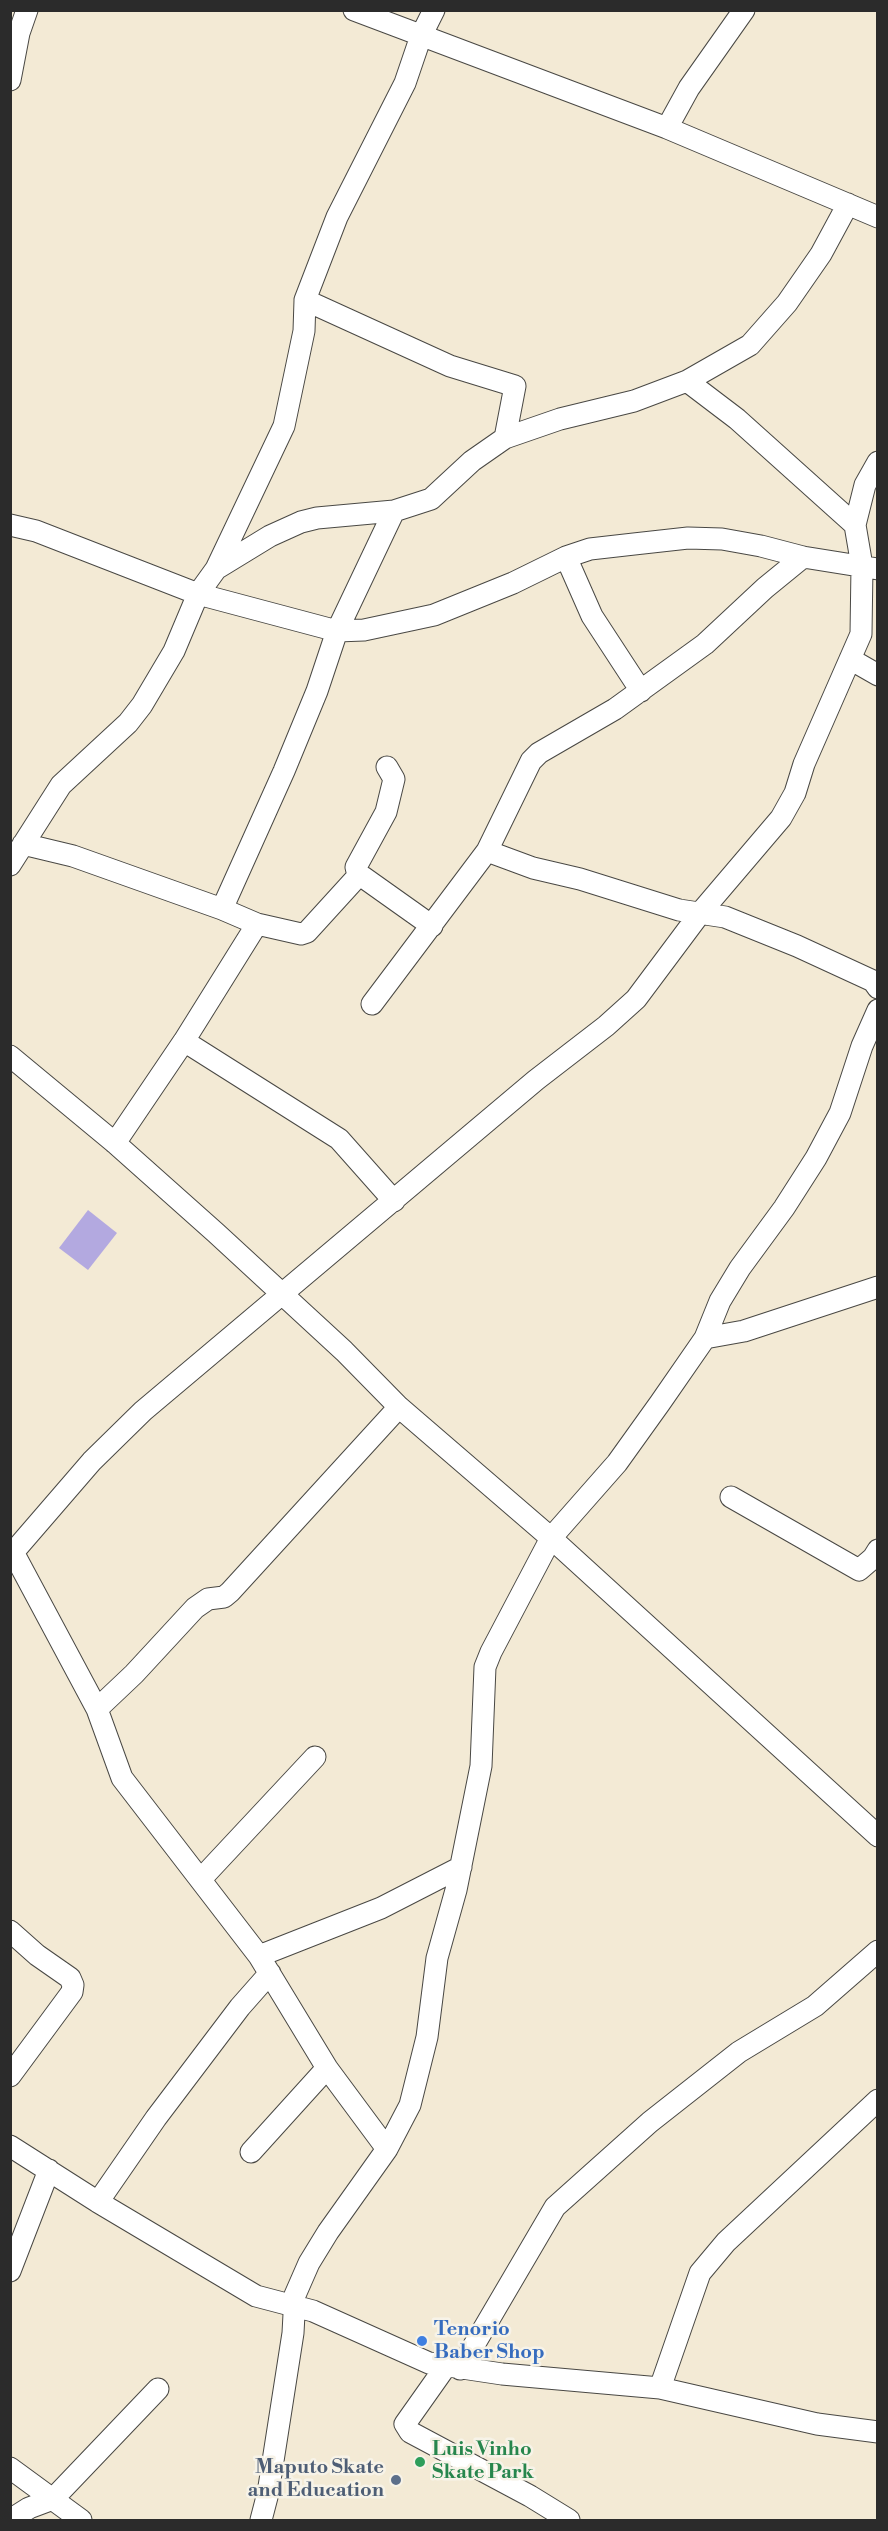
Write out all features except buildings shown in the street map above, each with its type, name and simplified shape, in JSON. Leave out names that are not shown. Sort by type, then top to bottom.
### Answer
[{"type":"street","points":[[10,80],[18,33],[27,10]]},
{"type":"street","points":[[354,10],[666,128],[848,204],[875,210]]},
{"type":"street","points":[[10,865],[44,809],[69,776],[128,723],[142,705],[174,651],[198,594],[216,569],[284,426],[304,331],[305,300],[337,217],[405,83],[421,36],[434,10]]},
{"type":"street","points":[[666,128],[689,88],[744,10]]},
{"type":"street","points":[[216,569],[270,536],[301,522],[317,518],[394,510],[431,499],[472,461],[505,438],[561,419],[633,401],[687,381],[750,345],[787,303],[821,254],[848,204]]},
{"type":"street","points":[[305,300],[450,366],[515,386],[505,438]]},
{"type":"street","points":[[387,2149],[327,2068],[265,1965],[122,1778],[97,1709],[12,1554],[92,1461],[143,1411],[536,1080],[606,1026],[636,999],[700,912],[781,818],[795,793],[804,764],[861,634],[870,567],[855,525],[737,419],[687,381]]},
{"type":"street","points":[[855,525],[865,485],[878,462]]},
{"type":"street","points":[[222,909],[284,771],[317,691],[337,632],[394,510]]},
{"type":"street","points":[[10,525],[36,531],[198,594],[337,632],[364,630],[434,615],[513,583],[566,557],[590,549],[688,538],[722,539],[803,557],[870,567]]},
{"type":"street","points":[[566,557],[592,616],[641,691]]},
{"type":"street","points":[[372,1004],[488,851],[531,761],[538,753],[615,709],[705,644],[765,588],[803,557]]},
{"type":"street","points":[[850,659],[878,675]]},
{"type":"street","points":[[358,876],[356,867],[386,812],[394,779],[387,767]]},
{"type":"street","points":[[23,844],[73,856],[222,909],[257,924],[300,934],[307,932],[358,876]]},
{"type":"street","points":[[488,851],[533,868],[580,879],[679,910],[725,917],[797,946],[873,981],[878,988]]},
{"type":"street","points":[[358,876],[363,877],[432,926]]},
{"type":"street","points":[[115,1143],[184,1041],[257,924]]},
{"type":"street","points":[[261,2520],[268,2493],[282,2407],[293,2333],[295,2295],[309,2263],[328,2232],[387,2149],[410,2105],[426,2037],[436,1958],[461,1867],[482,1766],[485,1667],[490,1652],[551,1538],[617,1463],[705,1338],[720,1301],[740,1268],[797,1188],[840,1113],[862,1046],[878,1010]]},
{"type":"street","points":[[184,1041],[339,1139],[394,1201]]},
{"type":"street","points":[[10,1056],[115,1143],[344,1351],[399,1407],[551,1538],[878,1836]]},
{"type":"street","points":[[705,1338],[744,1331],[878,1287]]},
{"type":"street","points":[[97,1709],[134,1674],[195,1608],[208,1599],[224,1597],[230,1592],[399,1407]]},
{"type":"street","points":[[731,1497],[859,1570],[873,1558],[878,1550]]},
{"type":"street","points":[[201,1879],[315,1757]]},
{"type":"street","points":[[98,2202],[156,2118],[240,2007],[265,1965],[461,1867]]},
{"type":"street","points":[[10,1931],[37,1955],[70,1978],[73,1984],[72,1992],[10,2076]]},
{"type":"street","points":[[569,2520],[530,2496],[410,2432],[405,2424],[453,2368],[555,2207],[650,2122],[739,2052],[815,2006],[878,1951]]},
{"type":"street","points":[[251,2152],[327,2068]]},
{"type":"street","points":[[660,2388],[700,2273],[726,2242],[878,2100]]},
{"type":"street","points":[[10,2146],[98,2202],[256,2296],[294,2306],[349,2326],[429,2363],[453,2368],[660,2388],[817,2424],[878,2432]]},
{"type":"street","points":[[10,2271],[49,2170]]},
{"type":"street","points":[[10,2520],[29,2508],[53,2499],[158,2389]]},
{"type":"street","points":[[10,2468],[81,2520]]},
{"type":"place","name":"Tenorio Baber Shop","points":[[422,2341]]},
{"type":"place","name":"Luis Vinho Skate Park","points":[[420,2462]]},
{"type":"place","name":"Maputo Skate and Education","points":[[396,2480]]}]
